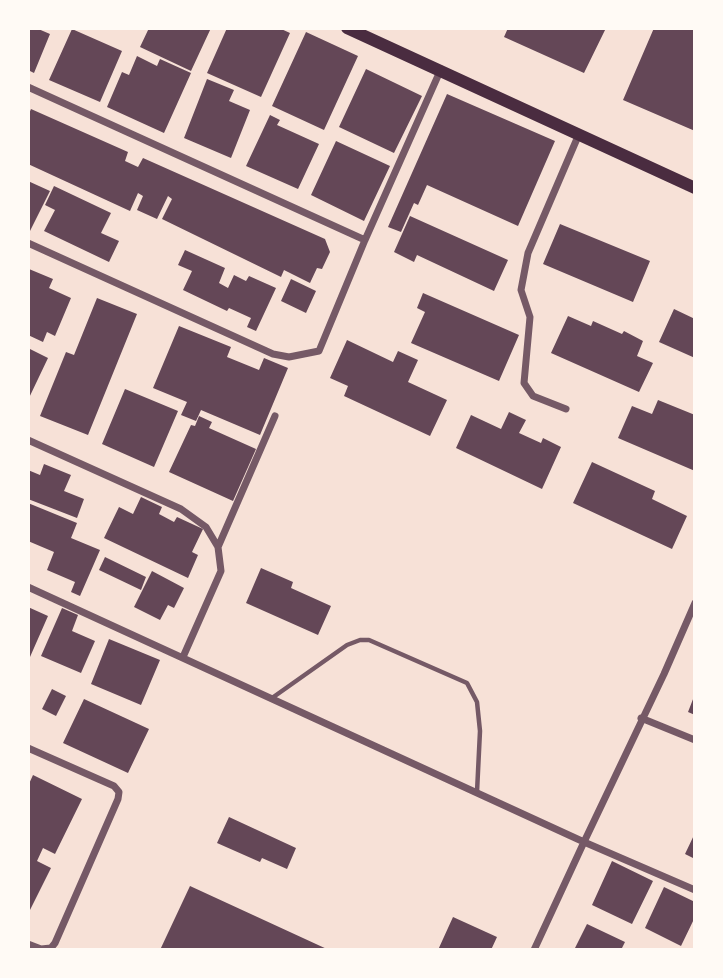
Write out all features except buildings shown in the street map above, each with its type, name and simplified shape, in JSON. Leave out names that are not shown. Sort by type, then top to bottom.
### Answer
[{"type":"main road","points":[[347,28],[695,188]]},
{"type":"street","points":[[28,243],[273,354],[289,357],[319,351],[441,69]]},
{"type":"street","points":[[28,87],[365,240]]},
{"type":"street","points":[[566,409],[533,396],[524,383],[530,317],[521,290],[528,253],[579,134]]},
{"type":"street","points":[[218,548],[275,416]]},
{"type":"street","points":[[28,440],[181,509],[206,527],[218,548],[220,571],[183,657]]},
{"type":"street","points":[[28,587],[584,842],[695,890]]},
{"type":"street","points":[[534,950],[695,603]]},
{"type":"street","points":[[642,718],[695,740]]},
{"type":"street","points":[[28,748],[114,786],[119,792],[55,943],[51,948],[41,949],[28,944]]},
{"type":"lane","points":[[272,698],[346,645],[360,640],[369,640],[467,683],[477,702],[480,731],[477,792]]}]
